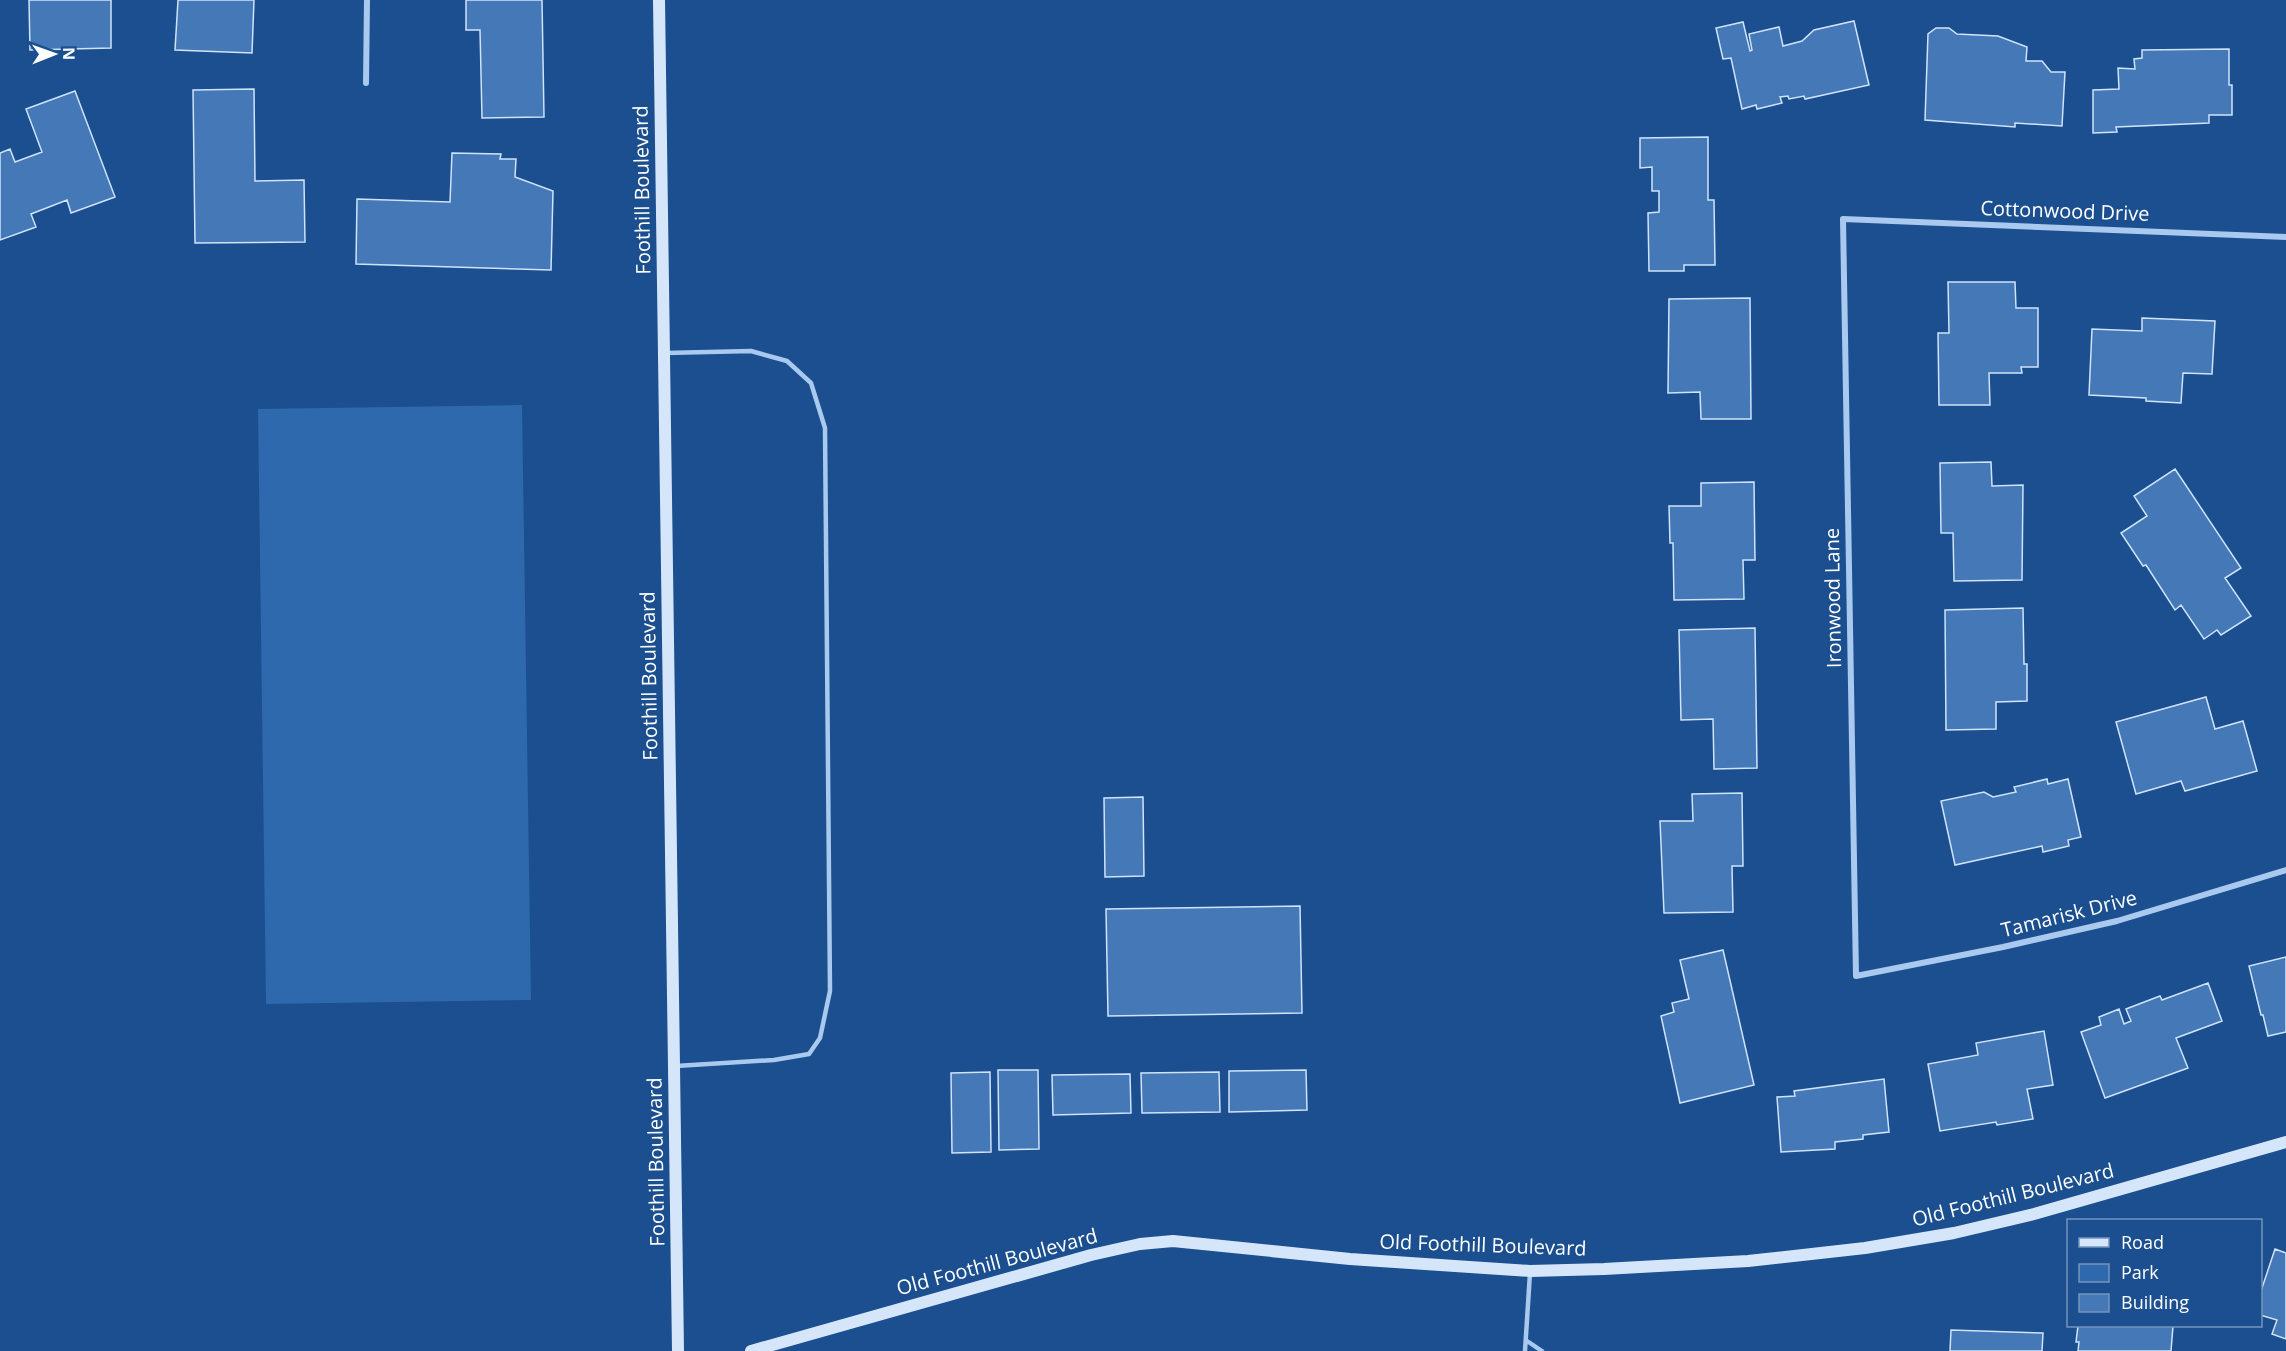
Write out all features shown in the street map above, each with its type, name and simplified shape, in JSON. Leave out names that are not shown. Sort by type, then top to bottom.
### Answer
[{"type":"street","points":[[366,83],[367,0]]},
{"type":"street","name":"Foothill Boulevard","points":[[658,0],[678,1351]]},
{"type":"street","name":"Cottonwood Drive","points":[[1843,219],[2286,237]]},
{"type":"street","name":"Ironwood Lane","points":[[1843,219],[1856,976]]},
{"type":"street","name":"Tamarisk Drive","points":[[1856,976],[2003,947],[2117,921],[2286,870]]},
{"type":"street","name":"Old Foothill Boulevard","points":[[752,1351],[1091,1255],[1140,1244],[1173,1241],[1350,1259],[1530,1270],[1604,1269],[1748,1261],[1865,1248],[1954,1233],[2034,1214],[2286,1142]]},
{"type":"lane","points":[[664,353],[752,351],[787,361],[811,383],[825,428],[830,991],[820,1038],[809,1054],[774,1060],[674,1066]]},
{"type":"lane","points":[[1525,1351],[1530,1270]]},
{"type":"lane","points":[[1527,1341],[1542,1351]]},
{"type":"green space","points":[[522,405],[531,1000],[266,1004],[258,409]]},
{"type":"building","points":[[29,0],[111,0],[111,48],[30,50]]},
{"type":"building","points":[[178,0],[254,0],[252,53],[175,50]]},
{"type":"building","points":[[466,0],[542,0],[544,117],[482,118],[480,30],[466,30]]},
{"type":"building","points":[[1854,21],[1869,85],[1805,99],[1804,96],[1789,99],[1788,96],[1780,97],[1782,103],[1757,109],[1756,105],[1742,109],[1731,58],[1723,59],[1716,28],[1743,22],[1750,51],[1752,50],[1749,34],[1779,27],[1783,46],[1802,41],[1814,30]]},
{"type":"building","points":[[1936,28],[1949,28],[1957,34],[1998,36],[2027,47],[2026,61],[2042,61],[2051,72],[2065,72],[2062,126],[2015,123],[2015,127],[1925,120],[1928,34]]},
{"type":"building","points":[[2229,49],[2232,115],[2209,115],[2209,123],[2116,127],[2117,132],[2093,133],[2093,90],[2119,89],[2118,68],[2135,69],[2134,59],[2142,58],[2142,50]]},
{"type":"building","points":[[254,89],[255,181],[304,180],[305,242],[195,243],[193,90]]},
{"type":"building","points":[[75,91],[115,197],[71,213],[67,200],[31,214],[36,227],[0,240],[0,153],[10,149],[15,162],[42,152],[26,109]]},
{"type":"building","points":[[1708,137],[1708,200],[1714,200],[1715,265],[1684,265],[1684,271],[1649,271],[1648,213],[1659,212],[1659,191],[1652,191],[1652,167],[1640,168],[1640,138]]},
{"type":"building","points":[[452,153],[501,154],[500,159],[516,159],[515,177],[553,191],[551,270],[356,264],[357,199],[450,202]]},
{"type":"building","points":[[1948,282],[2015,282],[2016,308],[2038,308],[2038,367],[2021,367],[2022,373],[1989,373],[1990,405],[1939,405],[1938,333],[1949,333]]},
{"type":"building","points":[[1750,298],[1751,419],[1701,419],[1700,392],[1668,393],[1669,299]]},
{"type":"building","points":[[2142,318],[2215,321],[2212,374],[2183,373],[2181,403],[2146,401],[2146,398],[2089,395],[2092,329],[2142,331]]},
{"type":"building","points":[[1991,462],[1992,486],[2023,485],[2022,580],[1954,581],[1953,533],[1941,533],[1940,463]]},
{"type":"building","points":[[2175,469],[2241,568],[2225,578],[2251,616],[2221,635],[2217,630],[2204,639],[2181,605],[2175,610],[2146,565],[2143,566],[2121,533],[2147,516],[2134,496]]},
{"type":"building","points":[[1754,482],[1755,560],[1743,560],[1744,599],[1674,600],[1673,543],[1670,543],[1669,506],[1701,506],[1701,483]]},
{"type":"building","points":[[2023,608],[2027,701],[1996,702],[1996,729],[1946,730],[1945,610]]},
{"type":"building","points":[[1755,628],[1757,768],[1714,769],[1713,719],[1681,720],[1679,630]]},
{"type":"building","points":[[2206,697],[2215,729],[2243,721],[2257,771],[2185,791],[2181,781],[2136,794],[2116,722]]},
{"type":"building","points":[[2047,779],[2048,784],[2068,779],[2081,837],[2068,840],[2069,846],[2043,852],[2042,846],[1955,865],[1941,801],[1984,792],[1993,797],[2016,792],[2014,787]]},
{"type":"building","points":[[1742,793],[1743,866],[1732,866],[1733,912],[1664,913],[1660,821],[1693,821],[1692,794]]},
{"type":"building","points":[[1143,797],[1144,876],[1105,877],[1104,798]]},
{"type":"building","points":[[1300,906],[1302,1013],[1108,1016],[1106,909]]},
{"type":"building","points":[[1723,950],[1754,1085],[1680,1103],[1661,1016],[1674,1012],[1672,1003],[1689,999],[1680,960]]},
{"type":"building","points":[[2286,957],[2286,1032],[2268,1036],[2249,966]]},
{"type":"building","points":[[2208,983],[2222,1021],[2176,1038],[2188,1068],[2105,1098],[2081,1032],[2101,1025],[2099,1017],[2119,1009],[2124,1024],[2131,1021],[2126,1009],[2160,996],[2162,1000]]},
{"type":"building","points":[[2044,1031],[2053,1085],[2027,1089],[2033,1119],[1940,1131],[1928,1064],[1978,1055],[1976,1043]]},
{"type":"building","points":[[998,1070],[1038,1070],[1039,1149],[999,1150]]},
{"type":"building","points":[[1306,1070],[1307,1110],[1229,1112],[1229,1071]]},
{"type":"building","points":[[990,1072],[991,1152],[952,1153],[951,1073]]},
{"type":"building","points":[[1219,1072],[1220,1112],[1142,1113],[1141,1073]]},
{"type":"building","points":[[1130,1074],[1131,1113],[1053,1115],[1052,1075]]},
{"type":"building","points":[[1884,1079],[1889,1132],[1863,1135],[1863,1139],[1835,1142],[1835,1149],[1781,1152],[1777,1097],[1795,1096],[1794,1091]]},
{"type":"building","points":[[2275,1249],[2286,1253],[2286,1339],[2272,1334],[2277,1320],[2262,1316],[2262,1288]]},
{"type":"building","points":[[2078,1327],[2173,1327],[2171,1351],[2078,1351],[2079,1342],[2076,1342]]},
{"type":"building","points":[[1951,1330],[2043,1333],[2042,1351],[1950,1351]]}]
